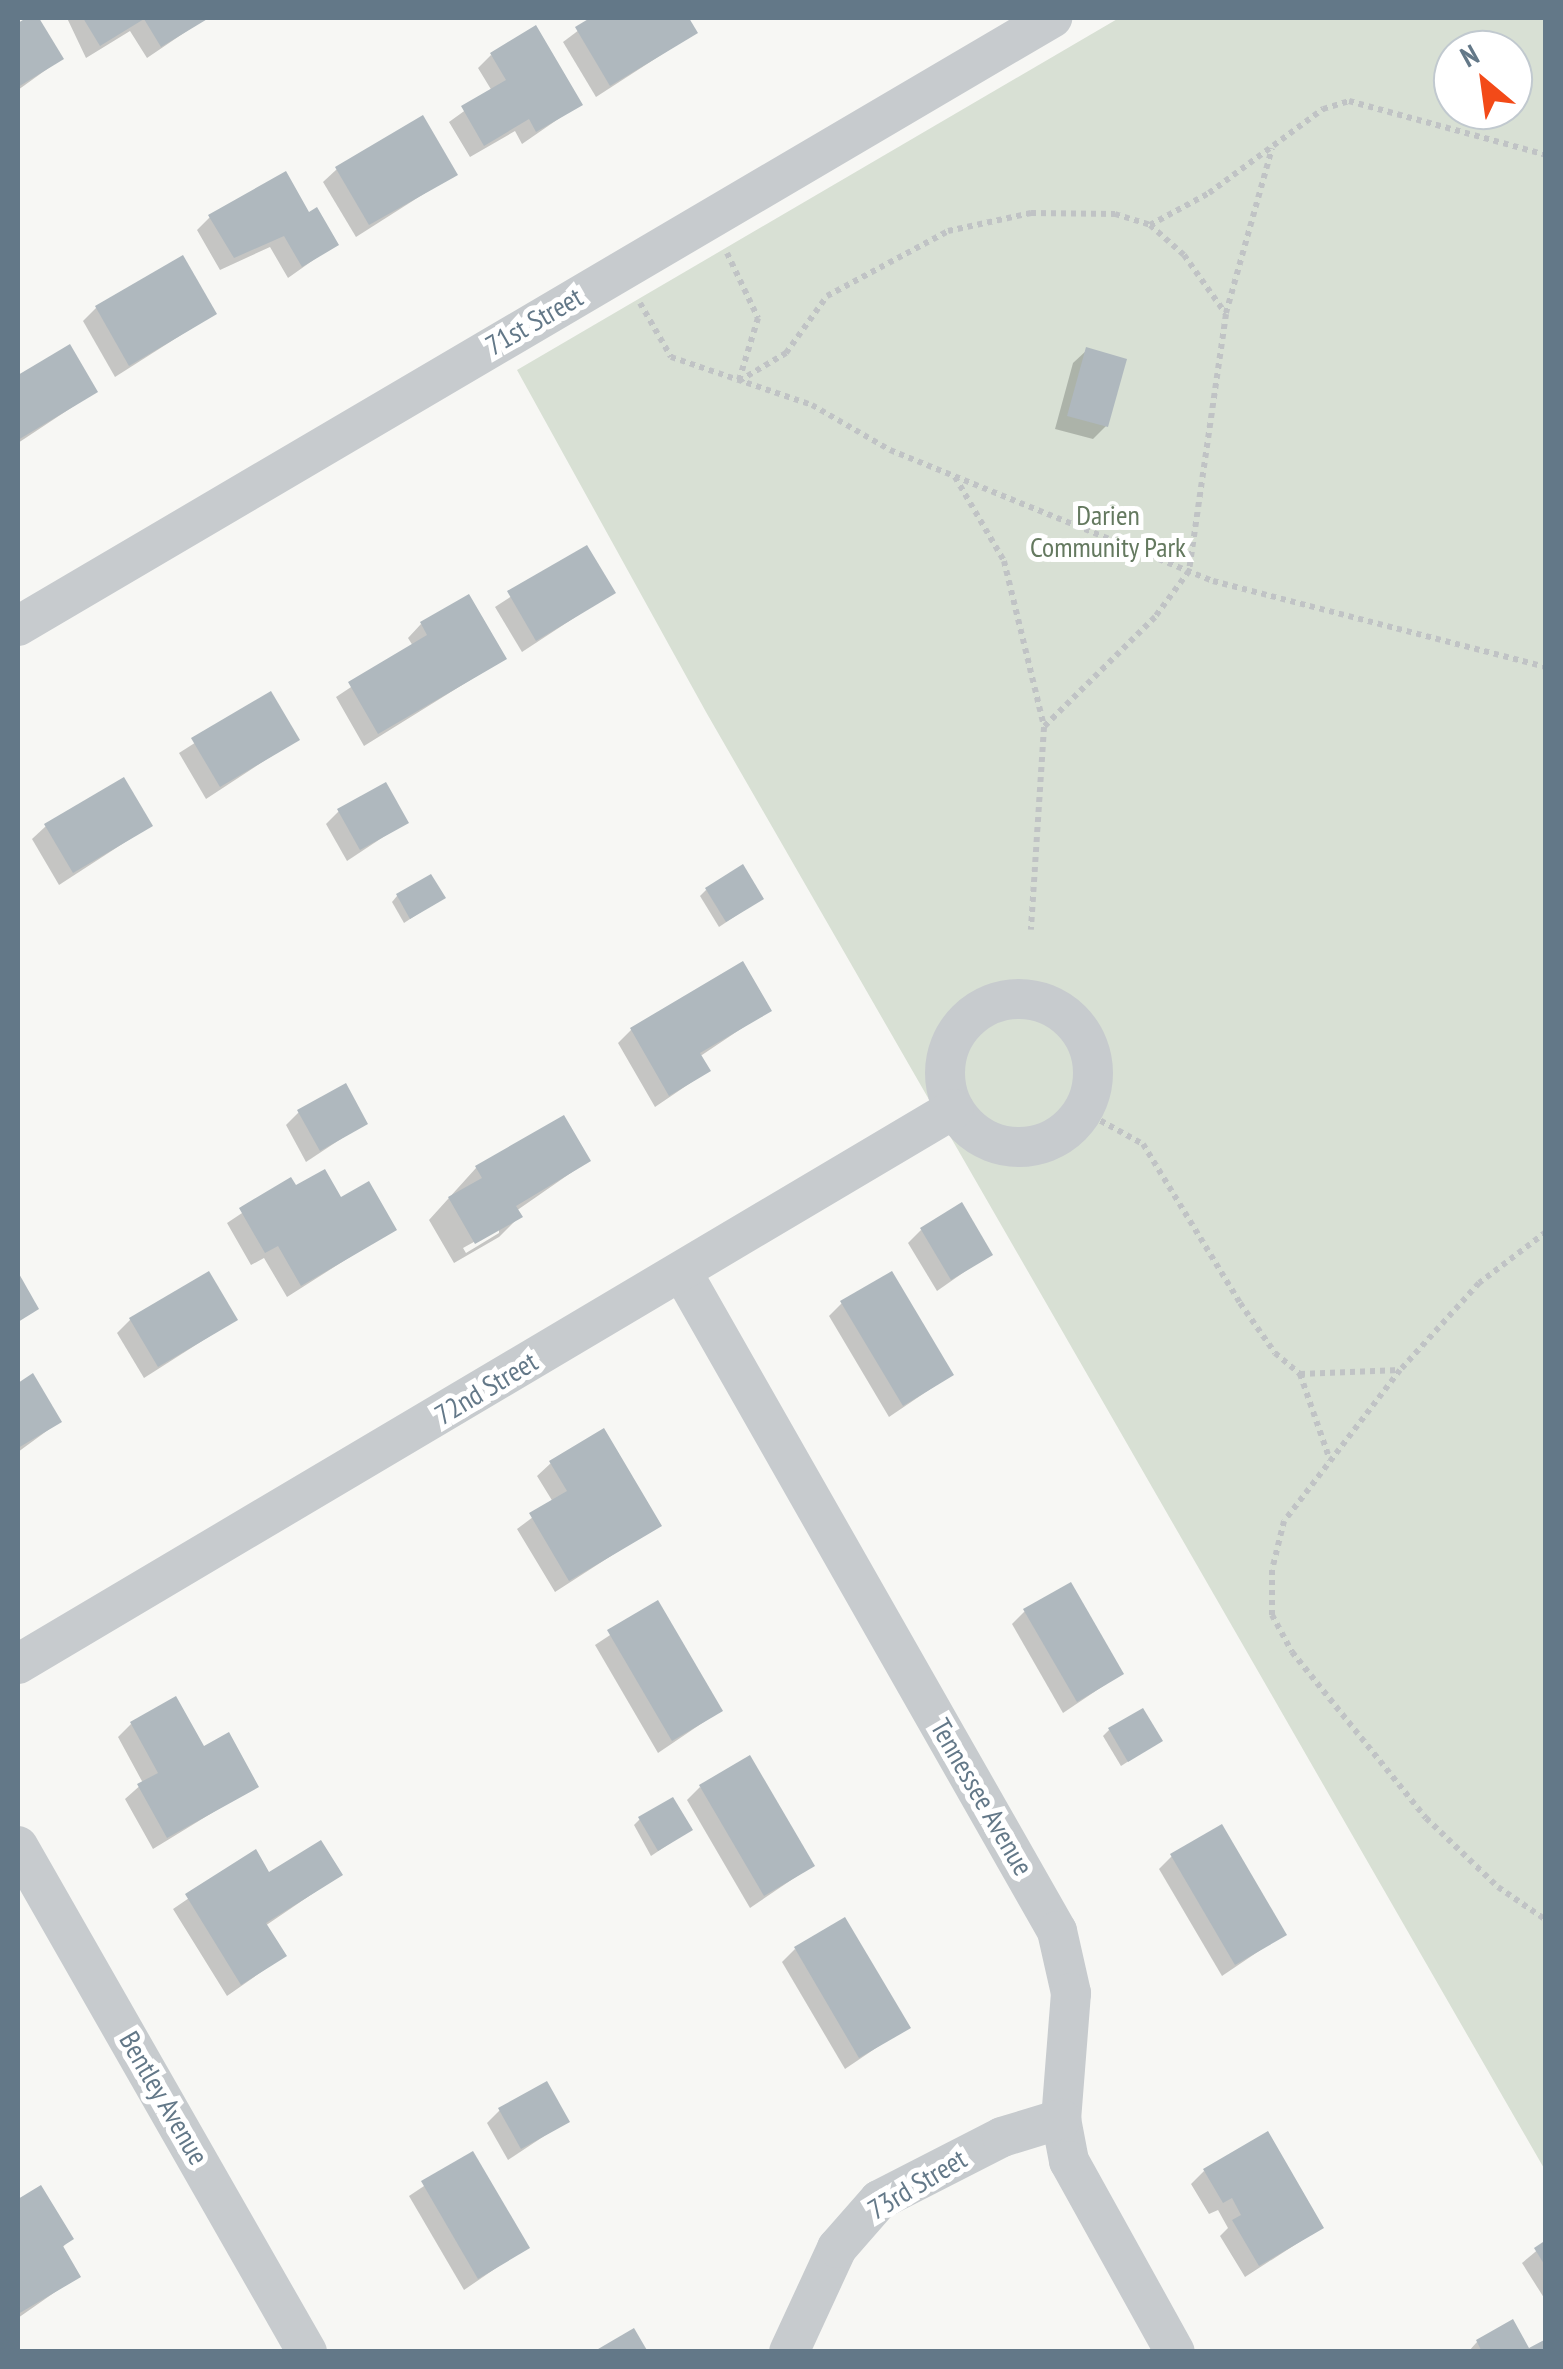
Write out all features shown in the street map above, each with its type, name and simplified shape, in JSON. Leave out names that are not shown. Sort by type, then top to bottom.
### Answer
[{"type":"street","name":"71st Street","points":[[18,626],[1052,18]]},
{"type":"street","points":[[1028,998],[1051,1005],[1085,1036],[1093,1061],[1084,1111],[1044,1144],[1018,1148],[970,1130],[954,1109],[946,1088],[951,1041],[982,1008],[1028,998]]},
{"type":"street","name":"72nd Street","points":[[18,1664],[954,1109]]},
{"type":"street","name":"Tennessee Avenue","points":[[682,1272],[1056,1930],[1071,1993],[1061,2119],[1069,2161],[1175,2352]]},
{"type":"street","name":"Bentley Avenue","points":[[18,1846],[307,2352]]},
{"type":"street","name":"73rd Street","points":[[790,2352],[837,2248],[879,2200],[1002,2136],[1061,2119]]},
{"type":"path","points":[[1150,225],[1272,148],[1323,110],[1349,101],[1546,155]]},
{"type":"path","points":[[1044,727],[1156,617],[1189,571],[1226,314],[1272,148]]},
{"type":"path","points":[[738,381],[786,353],[828,296],[948,231],[1030,213],[1115,214],[1150,225],[1184,254],[1226,314]]},
{"type":"path","points":[[725,249],[758,318],[738,381]]},
{"type":"path","points":[[637,299],[670,357],[812,405],[890,450],[1189,571],[1546,667]]},
{"type":"path","points":[[954,475],[1004,560],[1044,727],[1031,930]]},
{"type":"path","points":[[1084,1111],[1142,1144],[1240,1303],[1276,1354],[1300,1374],[1330,1461]]},
{"type":"path","points":[[1546,1232],[1479,1283],[1400,1370],[1284,1520],[1272,1570],[1272,1615],[1292,1652],[1426,1818],[1498,1887],[1546,1920]]},
{"type":"path","points":[[1300,1374],[1400,1370]]},
{"type":"green space","name":"Darien Community Park","points":[[1119,18],[1545,18],[1545,2170],[706,712],[517,370]]},
{"type":"building","points":[[26,18],[39,18],[64,59],[18,87],[18,23]]},
{"type":"building","points":[[83,18],[209,18],[161,47],[144,19],[100,46]]},
{"type":"building","points":[[590,18],[689,18],[698,33],[610,86],[575,27]]},
{"type":"building","points":[[536,25],[583,105],[536,132],[529,119],[484,146],[461,106],[506,80],[490,53]]},
{"type":"building","points":[[423,115],[458,175],[369,225],[335,167]]},
{"type":"building","points":[[286,171],[309,212],[317,207],[339,245],[302,267],[284,236],[234,258],[208,215]]},
{"type":"building","points":[[183,255],[217,314],[129,366],[95,306]]},
{"type":"building","points":[[70,344],[98,392],[18,440],[18,375]]},
{"type":"building","points":[[1086,347],[1127,359],[1108,427],[1067,416]]},
{"type":"building","points":[[587,545],[616,593],[536,641],[507,591]]},
{"type":"building","points":[[469,594],[507,659],[378,734],[348,682],[427,635],[420,622]]},
{"type":"building","points":[[271,691],[300,740],[220,787],[191,738]]},
{"type":"building","points":[[124,777],[153,826],[73,873],[44,824]]},
{"type":"building","points":[[386,782],[409,823],[360,850],[337,809]]},
{"type":"building","points":[[743,864],[764,899],[726,922],[705,888]]},
{"type":"building","points":[[431,874],[446,898],[410,919],[396,894]]},
{"type":"building","points":[[743,961],[772,1011],[700,1053],[711,1071],[669,1096],[630,1028]]},
{"type":"building","points":[[346,1083],[368,1124],[320,1151],[297,1110]]},
{"type":"building","points":[[564,1115],[591,1161],[516,1206],[523,1217],[475,1244],[448,1197],[482,1178],[475,1166]]},
{"type":"building","points":[[325,1169],[341,1197],[369,1181],[397,1230],[301,1286],[278,1246],[265,1253],[239,1208],[291,1177],[296,1185]]},
{"type":"building","points":[[962,1202],[993,1255],[951,1280],[920,1228]]},
{"type":"building","points":[[209,1271],[238,1320],[158,1367],[129,1318]]},
{"type":"building","points":[[892,1271],[954,1375],[903,1406],[840,1301]]},
{"type":"building","points":[[18,1272],[39,1309],[18,1322]]},
{"type":"building","points":[[33,1373],[62,1422],[18,1448],[18,1383]]},
{"type":"building","points":[[604,1428],[662,1526],[569,1581],[529,1513],[567,1491],[549,1461]]},
{"type":"building","points":[[1071,1582],[1124,1674],[1077,1702],[1023,1609]]},
{"type":"building","points":[[658,1600],[723,1711],[672,1741],[607,1630]]},
{"type":"building","points":[[176,1696],[204,1746],[229,1732],[259,1787],[167,1838],[137,1784],[158,1773],[130,1722]]},
{"type":"building","points":[[1143,1708],[1163,1741],[1128,1762],[1108,1728]]},
{"type":"building","points":[[750,1755],[815,1866],[764,1896],[699,1785]]},
{"type":"building","points":[[673,1797],[693,1830],[658,1851],[638,1817]]},
{"type":"building","points":[[1222,1824],[1287,1935],[1235,1965],[1170,1854]]},
{"type":"building","points":[[321,1840],[343,1875],[266,1923],[287,1956],[241,1985],[185,1894],[256,1849],[269,1872]]},
{"type":"building","points":[[845,1917],[911,2028],[859,2058],[794,1947]]},
{"type":"building","points":[[547,2081],[570,2122],[521,2149],[498,2108]]},
{"type":"building","points":[[1268,2131],[1324,2228],[1259,2266],[1232,2220],[1241,2215],[1232,2198],[1223,2203],[1203,2169]]},
{"type":"building","points":[[473,2151],[530,2248],[478,2279],[421,2181]]},
{"type":"building","points":[[41,2185],[74,2239],[63,2246],[81,2277],[18,2314],[18,2199]]},
{"type":"building","points":[[1546,2240],[1546,2267],[1534,2248]]},
{"type":"building","points":[[1513,2319],[1529,2348],[1546,2339],[1546,2352],[1482,2352],[1476,2340]]},
{"type":"building","points":[[634,2328],[648,2352],[593,2352]]}]
